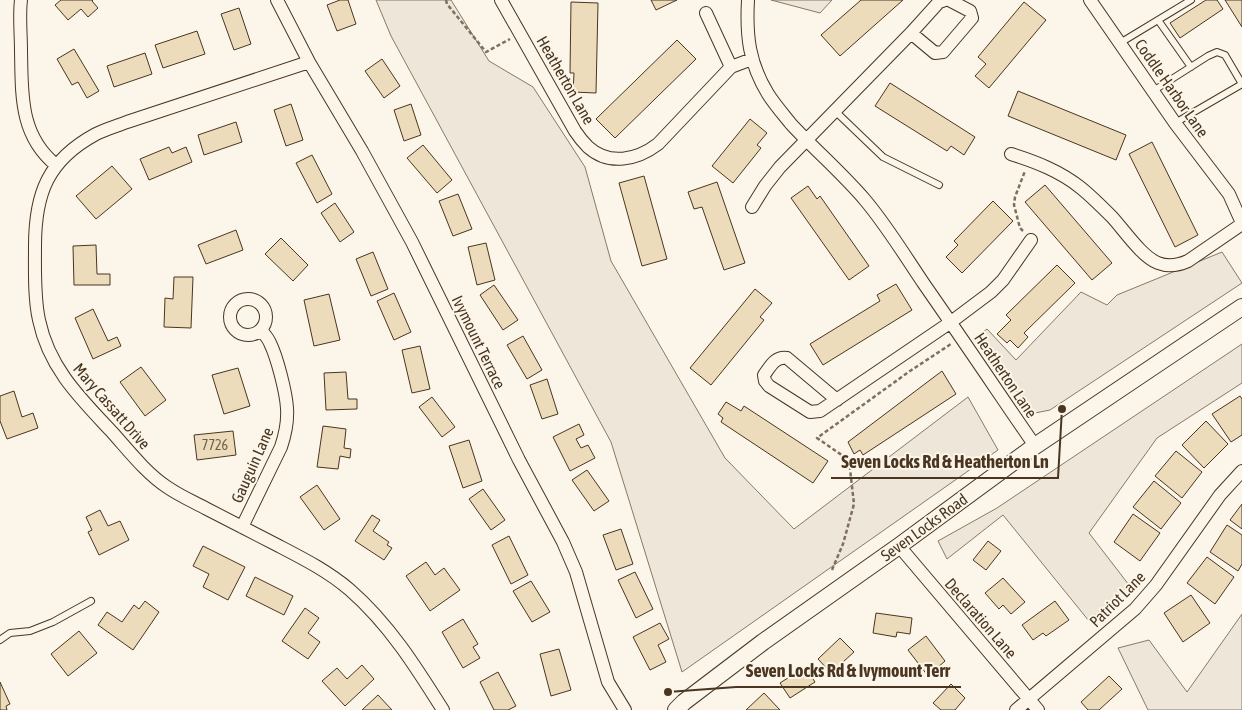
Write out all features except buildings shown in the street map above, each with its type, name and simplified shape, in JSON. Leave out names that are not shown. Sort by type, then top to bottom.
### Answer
[{"type":"main road","name":"Seven Locks Road","points":[[669,710],[680,706],[763,642],[899,546],[1035,446],[1242,307]]},
{"type":"street","points":[[21,0],[22,90],[26,117],[32,135],[49,159],[56,165]]},
{"type":"street","name":"Ivymount Terrace","points":[[277,0],[412,242],[519,460],[563,542],[576,572],[608,682],[625,710]]},
{"type":"street","name":"Heatherton Lane","points":[[501,0],[575,131],[589,148],[613,159],[628,159],[650,150],[658,144],[731,67],[752,59]]},
{"type":"street","name":"Heatherton Lane","points":[[748,0],[747,25],[752,59],[760,80],[772,101],[807,141],[843,175],[866,201],[1035,446]]},
{"type":"street","points":[[752,207],[780,167],[939,2],[947,0],[970,11],[972,18],[943,52],[935,53],[911,33]]},
{"type":"street","name":"Coddle Harbor Lane","points":[[1011,154],[1047,167],[1080,187],[1112,217],[1148,257],[1159,263],[1179,265],[1188,261],[1242,224],[1229,194],[1153,91],[1090,0]]},
{"type":"street","points":[[706,13],[731,67]]},
{"type":"street","name":"Mary Cassatt Drive","points":[[310,62],[98,133],[83,142],[56,165],[48,178],[38,210],[35,245],[39,318],[52,358],[65,379],[141,464],[167,487],[311,563],[348,589],[364,603],[398,640],[443,710]]},
{"type":"street","name":"Coddle Harbor Lane","points":[[1229,194],[1242,204]]},
{"type":"street","points":[[836,400],[787,358],[781,357],[776,359],[764,375],[765,381],[769,386],[810,412],[820,411],[951,322],[991,292],[1003,280],[1031,240]]},
{"type":"street","name":"Gauguin Lane","points":[[242,527],[286,433],[288,408],[286,396],[271,344],[261,330]]},
{"type":"street","name":"Patriot Lane","points":[[1016,710],[1135,609],[1156,585],[1220,494],[1242,471]]},
{"type":"street","name":"Declaration Lane","points":[[899,546],[1038,710]]},
{"type":"lane","points":[[1120,43],[1191,0]]},
{"type":"lane","points":[[1158,20],[1191,67]]},
{"type":"lane","points":[[1153,91],[1208,56],[1217,52],[1225,55],[1242,84],[1176,123]]},
{"type":"lane","points":[[835,111],[883,157],[939,185]]},
{"type":"lane","points":[[0,640],[10,633],[30,631],[53,622],[91,601]]},
{"type":"path","points":[[446,0],[447,4],[486,52],[520,34]]},
{"type":"path","points":[[1029,160],[1015,197],[1014,205],[1020,228],[1031,240]]},
{"type":"path","points":[[832,570],[843,544],[854,504],[849,460],[817,438],[961,337]]},
{"type":"shaded area","points":[[376,0],[451,0],[489,61],[533,87],[585,167],[611,261],[725,458],[794,529],[968,397],[998,450],[682,672],[611,442],[391,36]]},
{"type":"shaded area","points":[[771,0],[832,0],[820,13]]},
{"type":"shaded area","points":[[1222,252],[1242,283],[1050,410],[1035,413],[974,339],[987,329],[1016,360],[1081,292],[1107,305],[1117,295]]},
{"type":"shaded area","points":[[1242,344],[1242,383],[1157,438],[1089,533],[1129,585],[1089,621],[1003,515],[947,559],[938,541],[997,508]]},
{"type":"shaded area","points":[[1242,614],[1242,710],[1148,710],[1118,648],[1149,640],[1187,692]]},
{"type":"place","name":"Seven Locks Rd & Heatherton Ln","points":[[1062,409]]},
{"type":"place","name":"Seven Locks Rd & Ivymount Terr","points":[[668,692]]}]
